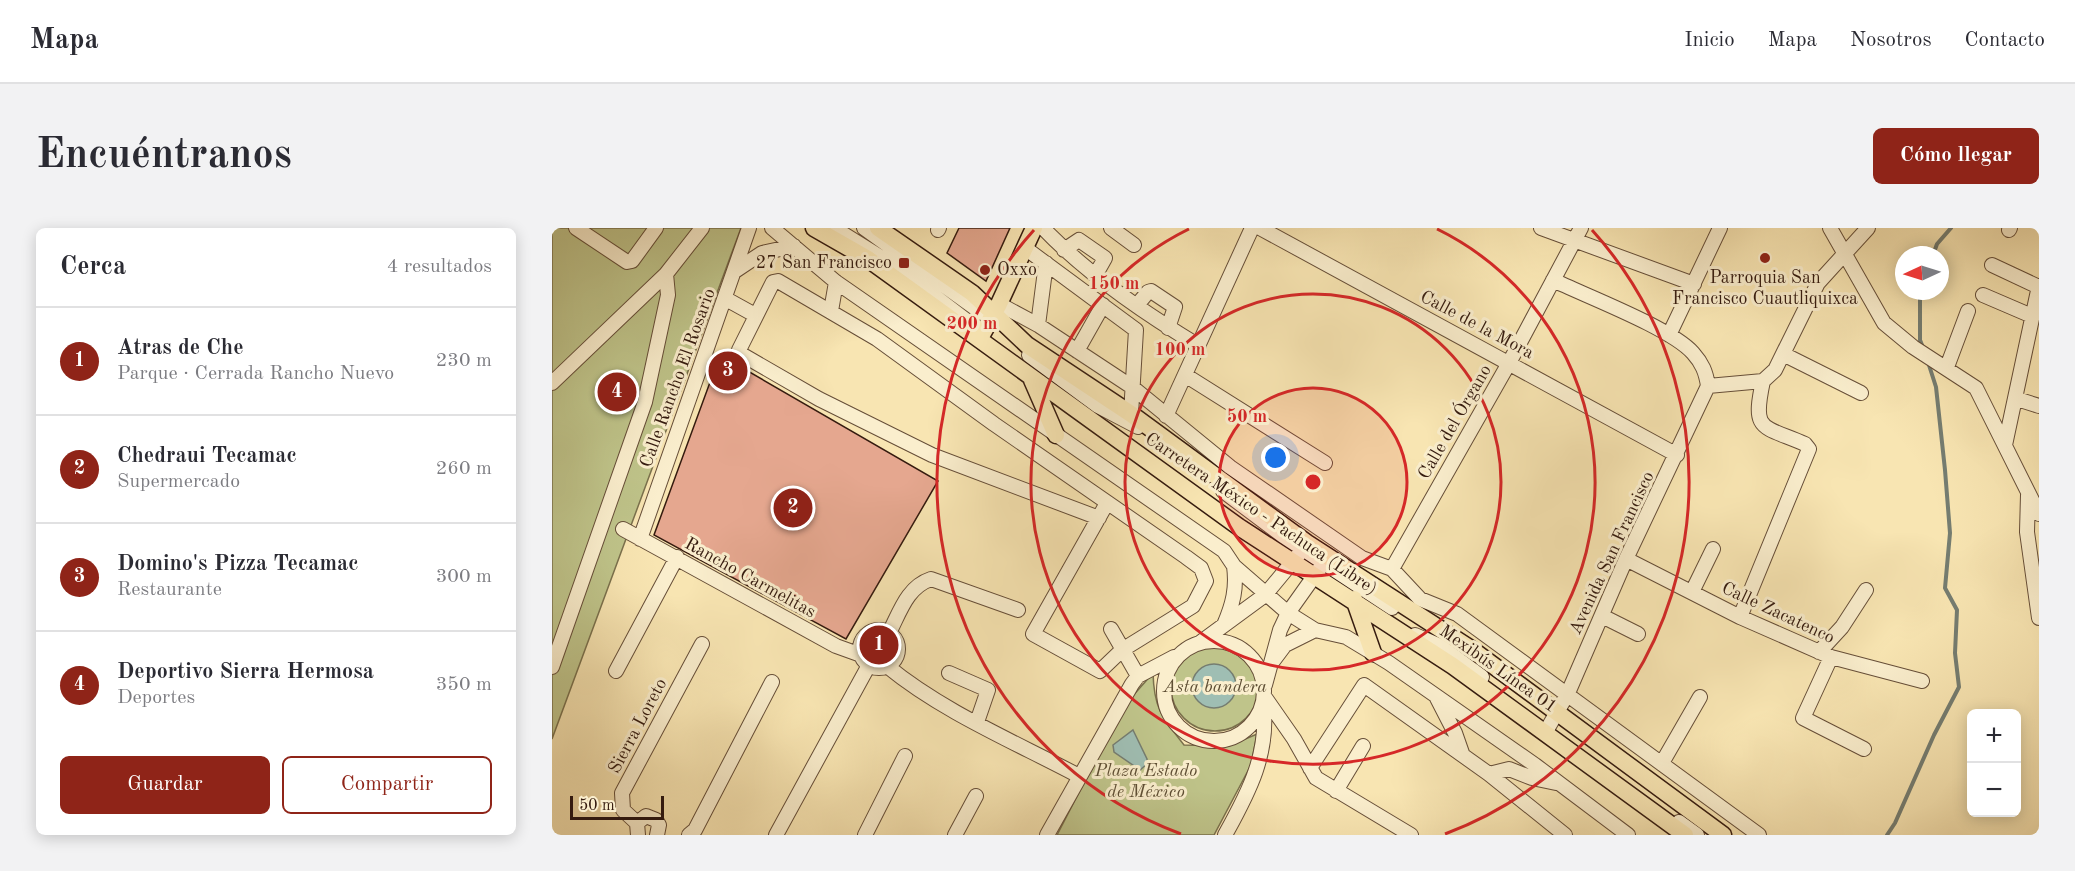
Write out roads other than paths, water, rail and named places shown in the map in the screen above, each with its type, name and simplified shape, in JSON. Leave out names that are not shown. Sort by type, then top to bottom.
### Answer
[{"type":"main road","name":"Carretera México - Pachuca (Libre)","points":[[814,228],[989,322],[1226,474],[1300,553],[1321,567],[1417,605],[1685,835]]},
{"type":"main road","name":"Carretera México - Pachuca (Libre)","points":[[878,228],[972,293],[989,322],[1031,379],[1321,567],[1354,599],[1453,666],[1551,722],[1723,835]]},
{"type":"main road","points":[[989,322],[1034,228]]},
{"type":"main road","points":[[1031,379],[1056,435]]},
{"type":"main road","points":[[1354,599],[1373,653]]},
{"type":"street","points":[[576,228],[627,262],[632,261],[656,228]]},
{"type":"street","points":[[552,383],[666,274],[702,228]]},
{"type":"street","name":"Calle Rancho El Rosario","points":[[640,539],[749,228]]},
{"type":"street","points":[[772,228],[836,282],[1224,551],[1234,566],[1288,613],[1315,630],[1346,637],[1373,653],[1559,783],[1623,833]]},
{"type":"street","points":[[834,228],[989,322],[1038,325],[1132,387],[1166,416],[1226,474],[1317,528],[1362,558],[1392,569],[1417,605],[1457,614],[1759,835]]},
{"type":"street","points":[[864,228],[973,304],[1049,383],[1300,553]]},
{"type":"street","points":[[1043,228],[1064,249],[1079,240],[1105,258],[1096,274],[1168,328],[1199,346]]},
{"type":"street","points":[[1111,228],[1134,245]]},
{"type":"street","points":[[1166,416],[1252,228]]},
{"type":"street","name":"Calle de la Mora","points":[[1260,228],[1677,455]]},
{"type":"street","points":[[1541,228],[1694,284]]},
{"type":"street","name":"Calle del Órgano","points":[[1392,569],[1509,363],[1581,228]]},
{"type":"street","points":[[1669,335],[1720,228]]},
{"type":"street","points":[[1830,228],[1884,324],[1976,388],[2039,514]]},
{"type":"street","points":[[1740,617],[1809,449],[1804,444],[1765,426],[1759,419],[1757,409],[1763,381],[1775,370],[1818,284],[1868,228]]},
{"type":"street","points":[[735,271],[762,253],[794,246]]},
{"type":"street","points":[[1025,248],[1136,330],[1131,414]]},
{"type":"street","points":[[1038,325],[1046,263]]},
{"type":"street","points":[[1992,265],[2039,286],[2006,445]]},
{"type":"street","points":[[552,667],[645,402],[668,295],[666,274]]},
{"type":"street","points":[[1553,280],[1669,335],[1692,351],[1706,371],[1708,386],[1763,381]]},
{"type":"street","points":[[1098,518],[932,455],[819,399],[741,354],[739,350],[773,282],[778,281],[887,346],[1202,568],[1206,581],[1193,606],[1122,650],[1100,671],[1033,634],[1107,503]]},
{"type":"street","points":[[831,311],[836,282]]},
{"type":"street","points":[[1137,305],[1151,291],[1175,307],[1168,328]]},
{"type":"street","points":[[1983,295],[2032,316]]},
{"type":"street","points":[[726,299],[755,315]]},
{"type":"street","points":[[1077,351],[1102,305]]},
{"type":"street","points":[[1941,363],[1968,311]]},
{"type":"street","points":[[1783,354],[1861,393]]},
{"type":"street","points":[[1185,375],[1325,463]]},
{"type":"street","name":"Avenida San Francisco","points":[[1551,722],[1568,693],[1626,559],[1708,386]]},
{"type":"street","points":[[2017,399],[2039,406]]},
{"type":"street","points":[[2028,493],[2027,532],[2039,618]]},
{"type":"street","points":[[1135,521],[1149,500]]},
{"type":"street","points":[[1047,835],[1138,676],[1201,642],[1265,595],[1300,553],[1317,528]]},
{"type":"street","name":"Rancho Carmelitas","points":[[623,529],[865,660]]},
{"type":"street","points":[[1179,655],[1168,669],[1163,687],[1165,705],[1173,721],[1186,734],[1204,741],[1223,741],[1241,734],[1255,720],[1264,696],[1269,664],[1288,613],[1321,567],[1341,544]]},
{"type":"street","points":[[1692,592],[1713,549]]},
{"type":"street","points":[[616,671],[677,557]]},
{"type":"street","name":"Calle Zacatenco","points":[[1626,559],[1740,617],[1825,655],[1923,681]]},
{"type":"street","points":[[1223,627],[1233,603],[1236,583],[1234,566]]},
{"type":"street","name":"Mexibús Línea 01","points":[[1321,567],[1415,635],[1440,646],[1712,835]]},
{"type":"street","points":[[889,633],[911,591],[931,579],[1018,610]]},
{"type":"street","points":[[1864,749],[1803,718],[1825,655],[1866,590]]},
{"type":"street","points":[[1602,616],[1638,634]]},
{"type":"street","points":[[1111,629],[1138,676]]},
{"type":"street","points":[[880,630],[889,633],[897,645],[897,653],[887,666],[878,668],[865,660],[860,646],[864,637],[871,632],[880,630]]},
{"type":"street","points":[[1269,664],[1285,645],[1315,630]]},
{"type":"street","points":[[1201,642],[1223,641],[1244,651],[1258,668],[1264,696],[1266,724],[1262,756],[1250,789],[1225,835]]},
{"type":"street","name":"Sierra Loreto","points":[[657,835],[659,825],[651,817],[646,816],[637,829],[623,810],[622,793],[702,644]]},
{"type":"street","points":[[776,835],[865,660]]},
{"type":"street","points":[[887,666],[907,681],[976,722],[1079,776]]},
{"type":"street","points":[[949,673],[988,690],[976,722]]},
{"type":"street","points":[[689,835],[695,830],[772,682]]},
{"type":"street","points":[[1310,768],[1364,685],[1461,753],[1565,835]]},
{"type":"street","points":[[1264,696],[1294,739],[1316,778],[1411,835]]},
{"type":"street","points":[[1436,696],[1455,732],[1461,753]]},
{"type":"street","points":[[1662,763],[1700,697]]},
{"type":"street","name":"Mexibús Línea 01","points":[[1551,722],[1697,835]]},
{"type":"street","points":[[1336,791],[1363,746]]},
{"type":"street","points":[[865,835],[905,756]]},
{"type":"street","points":[[1489,774],[1509,769],[1532,778],[1559,783]]},
{"type":"street","points":[[956,835],[976,796]]},
{"type":"water","points":[[1214,664],[1230,670],[1236,686],[1230,702],[1214,708],[1198,702],[1192,686],[1198,670]]},
{"type":"water","points":[[1133,730],[1147,759],[1147,764],[1140,770],[1114,752],[1113,745]]},
{"type":"waterway","points":[[1936,246],[1951,228]]},
{"type":"waterway","points":[[1920,300],[1920,340],[1924,350]]},
{"type":"waterway","points":[[1887,835],[1895,823],[1934,735],[1959,687],[1955,653],[1957,610],[1945,588],[1950,533],[1945,470],[1936,387],[1928,362]]},
{"type":"place","name":"Parroquia San Francisco Cuautliquixca","points":[[1765,258]]},
{"type":"place","name":"27 San Francisco","points":[[904,263]]},
{"type":"place","name":"Oxxo","points":[[985,270]]},
{"type":"place","name":"Domino's Pizza Tecamac","points":[[728,371]]},
{"type":"place","name":"Deportivo Sierra Hermosa","points":[[617,392]]},
{"type":"place","name":"Chedraui Tecamac","points":[[793,508]]},
{"type":"place","name":"Atras de Che","points":[[879,645]]},
{"type":"park label","name":"Asta bandera","points":[[1215,687]]},
{"type":"park label","name":"Plaza Estado de México","points":[[1146,781]]}]
